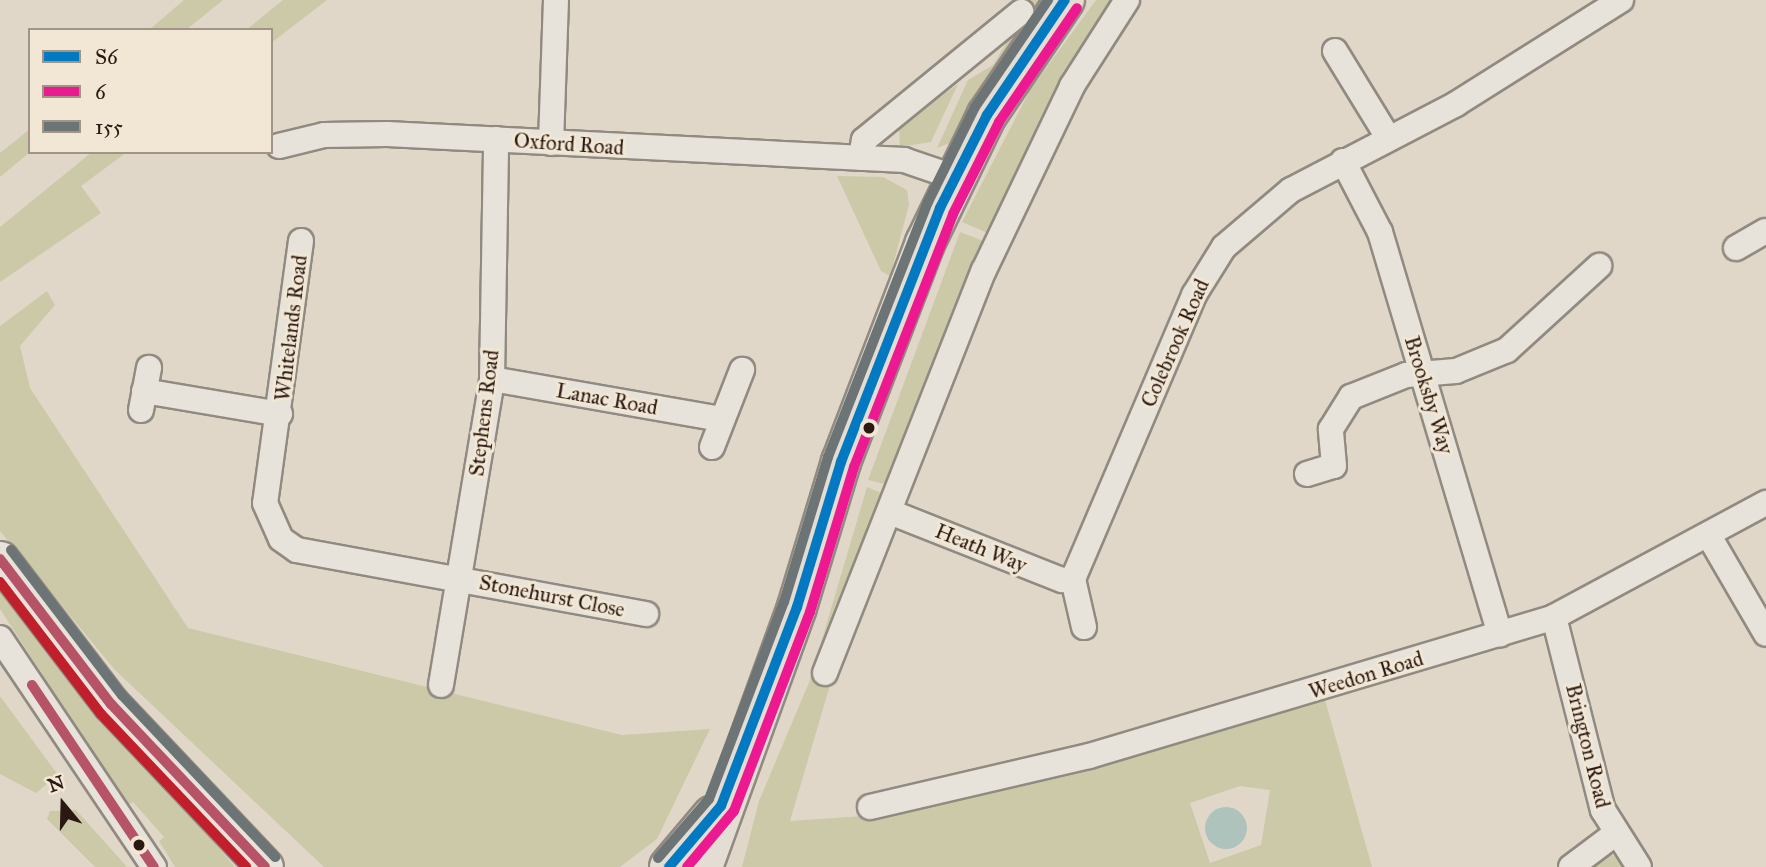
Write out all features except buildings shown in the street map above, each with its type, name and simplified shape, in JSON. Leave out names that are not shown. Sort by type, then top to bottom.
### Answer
[{"type":"main road","points":[[704,867],[721,806],[797,607],[883,348],[954,177],[1007,82],[1065,0]]},
{"type":"main road","points":[[0,559],[111,704],[265,867]]},
{"type":"main road","points":[[669,867],[721,806]]},
{"type":"street","points":[[551,143],[556,0]]},
{"type":"street","points":[[825,673],[984,270],[1072,86],[1127,0]]},
{"type":"street","name":"Colebrook Road","points":[[1073,579],[1207,272],[1267,206],[1343,161],[1389,139],[1621,0]]},
{"type":"street","points":[[861,158],[864,140],[1021,12]]},
{"type":"street","points":[[1335,51],[1389,139]]},
{"type":"street","name":"Oxford Road","points":[[279,146],[353,133],[496,139],[904,160],[954,177]]},
{"type":"street","name":"Stephens Road","points":[[441,685],[492,379],[496,139]]},
{"type":"street","name":"Brooksby Way","points":[[1343,161],[1380,232],[1500,635]]},
{"type":"street","points":[[1736,248],[1766,231]]},
{"type":"street","name":"Whitelands Road","points":[[301,241],[280,414],[265,503],[281,539],[297,550],[459,579]]},
{"type":"street","points":[[1307,474],[1334,466],[1331,429],[1351,397],[1375,384],[1473,365],[1514,346],[1599,266]]},
{"type":"street","points":[[712,446],[742,370]]},
{"type":"street","name":"Lanac Road","points":[[492,379],[722,419]]},
{"type":"street","name":"Whitelands Road","points":[[144,390],[280,414]]},
{"type":"street","name":"Weedon Road","points":[[870,807],[941,780],[1089,756],[1554,617],[1766,503]]},
{"type":"street","name":"Heath Way","points":[[890,512],[1062,580],[1073,579]]},
{"type":"street","points":[[1709,536],[1766,634]]},
{"type":"street","name":"Stonehurst Close","points":[[459,579],[646,614]]},
{"type":"street","points":[[1073,579],[1084,627]]},
{"type":"street","name":"Brington Road","points":[[1554,617],[1599,798],[1615,834],[1639,867]]},
{"type":"street","points":[[0,638],[154,867]]},
{"type":"street","points":[[1571,867],[1615,834]]},
{"type":"shaded area","points":[[184,0],[223,0],[188,28],[151,28]]},
{"type":"shaded area","points":[[283,0],[327,0],[273,41],[273,28],[248,28]]},
{"type":"shaded area","points":[[1032,0],[1043,0],[955,141],[937,148],[968,80],[993,65]]},
{"type":"shaded area","points":[[1096,0],[1116,0],[992,235],[962,222],[1030,90]]},
{"type":"shaded area","points":[[958,84],[931,142],[900,147],[899,127]]},
{"type":"shaded area","points":[[28,131],[28,154],[0,177],[0,153]]},
{"type":"shaded area","points":[[90,154],[124,154],[81,186],[101,213],[0,282],[0,227]]},
{"type":"shaded area","points":[[837,176],[883,177],[907,190],[909,205],[890,276],[881,271]]},
{"type":"shaded area","points":[[960,232],[989,243],[889,485],[868,480]]},
{"type":"shaded area","points":[[47,291],[55,305],[20,346],[30,388],[188,628],[622,735],[710,729],[657,839],[620,867],[324,867],[115,670],[0,531],[0,326]]},
{"type":"shaded area","points":[[867,487],[886,495],[790,821],[878,815],[1018,787],[1325,700],[1372,867],[742,867],[759,801],[810,680]],"holes":[[[1240,786],[1270,790],[1261,845],[1210,863],[1190,803]]]},
{"type":"shaded area","points":[[0,580],[140,756],[235,867],[175,867],[159,841],[164,837],[133,802],[127,805],[0,609]]},
{"type":"shaded area","points":[[0,696],[58,775],[36,793],[0,774]]},
{"type":"shaded area","points":[[1226,807],[1241,813],[1247,828],[1241,843],[1226,849],[1211,843],[1205,828],[1211,813]]},
{"type":"shaded area","points":[[76,810],[127,867],[95,867],[47,819],[50,811]]},
{"type":"shaded area","points":[[1605,853],[1626,860],[1630,867],[1587,867]]},
{"type":"transit line","name":"155","points":[[658,858],[709,799],[784,602],[828,457],[928,202],[975,107],[1048,0]]},
{"type":"transit line","name":"S6","points":[[669,867],[721,806],[797,607],[841,462],[940,208],[987,115],[1065,0]]},
{"type":"transit line","name":"6","points":[[687,867],[734,811],[810,612],[854,467],[953,214],[999,122],[1077,8]]},
{"type":"transit line","points":[[11,550],[122,695],[275,857]]},
{"type":"transit line","points":[[0,559],[111,704],[265,867]]},
{"type":"transit line","points":[[0,582],[101,714],[246,867]]},
{"type":"transit line","points":[[32,685],[154,867]]}]
